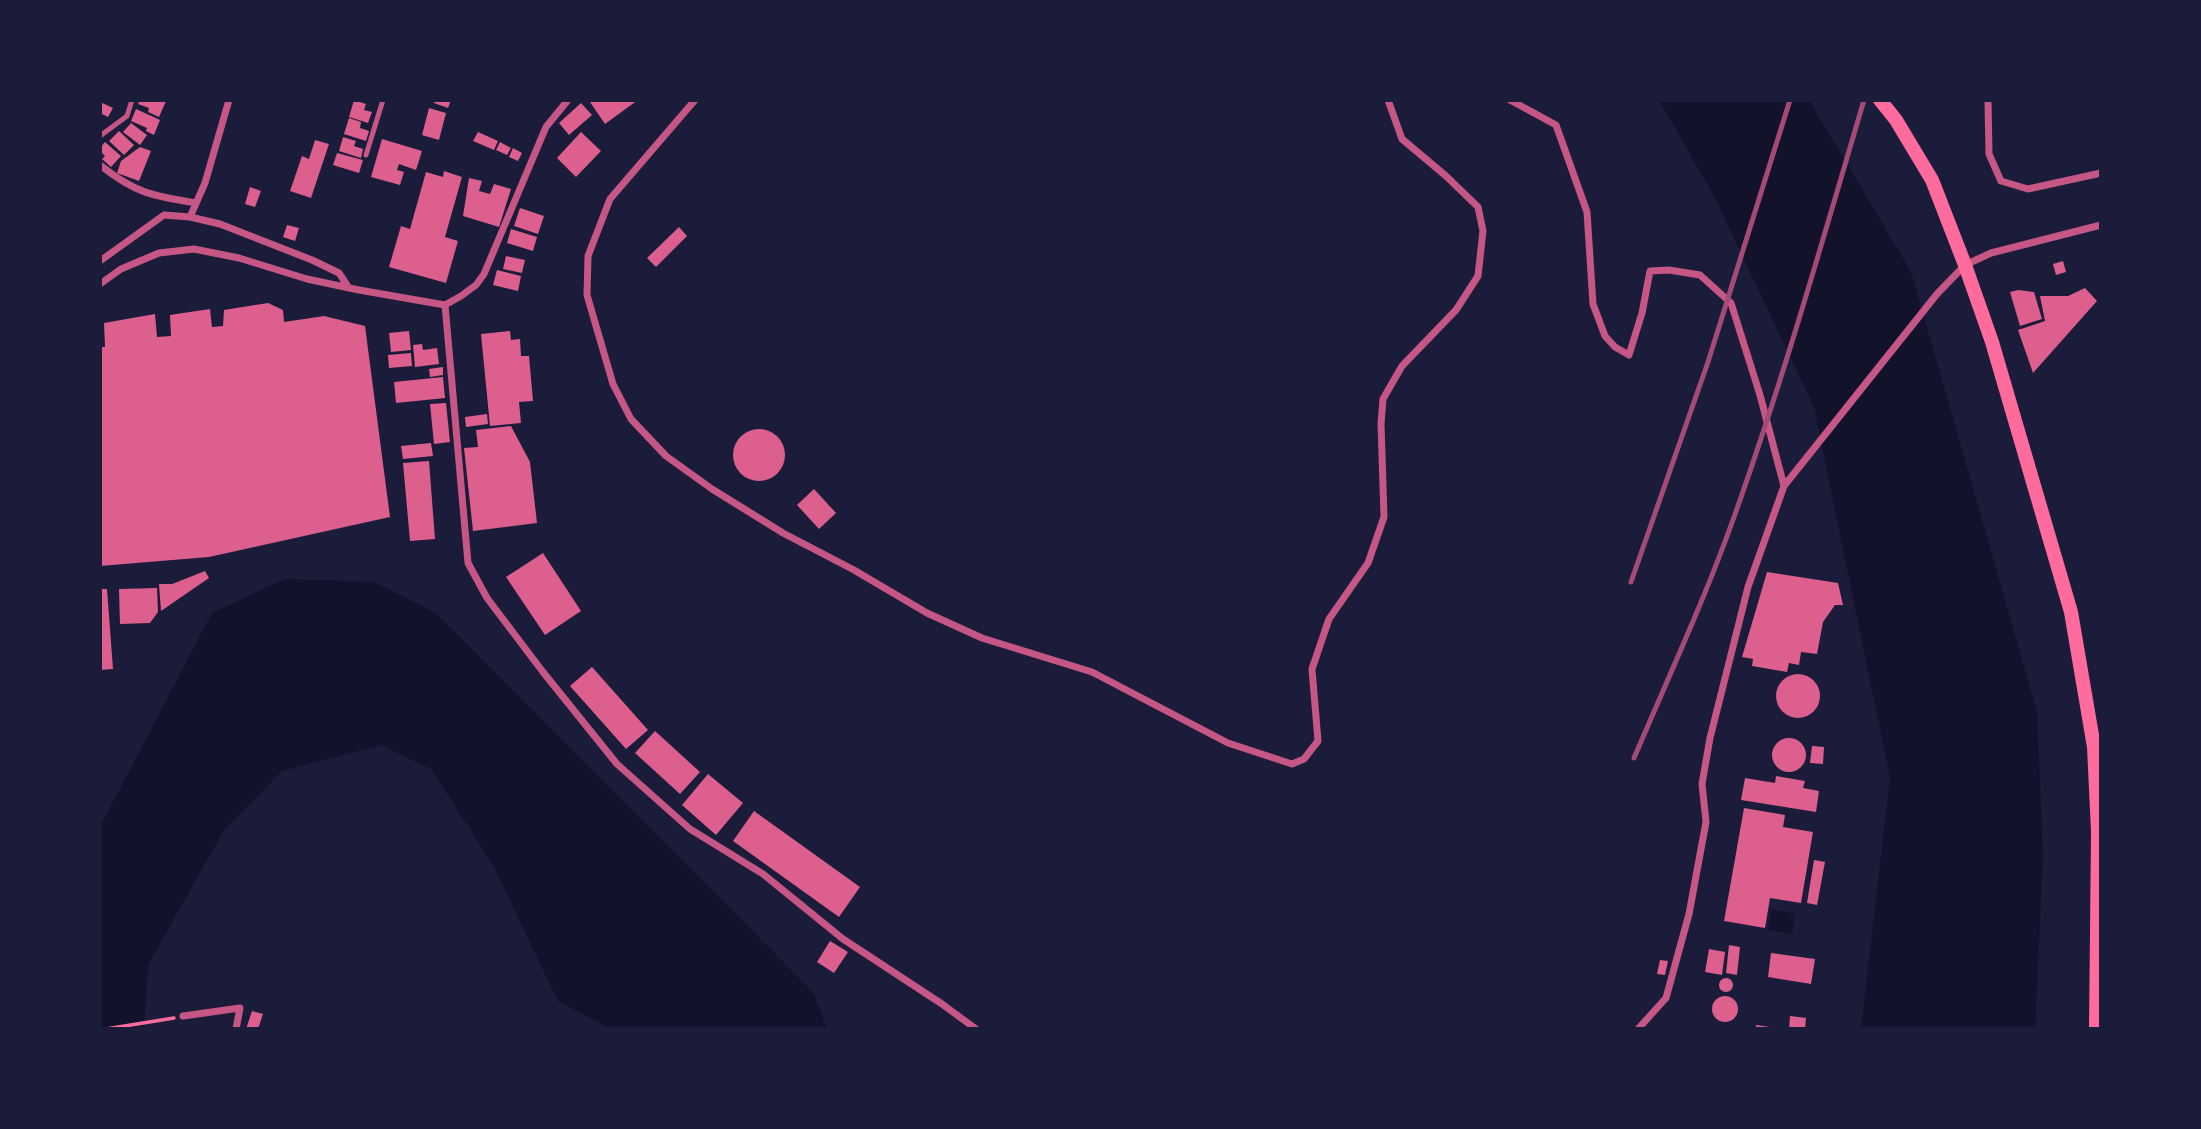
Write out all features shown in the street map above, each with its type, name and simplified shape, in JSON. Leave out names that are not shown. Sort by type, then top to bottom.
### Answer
[{"type":"main road","points":[[1880,100],[1896,120],[1931,180],[1965,265],[1992,342],[2071,612],[2094,747],[2098,832],[2096,1029]]},
{"type":"street","points":[[190,217],[205,183],[229,100]]},
{"type":"street","points":[[100,284],[121,269],[159,253],[194,249],[239,258],[307,279],[446,305],[476,285],[484,274],[546,127],[568,100]]},
{"type":"street","points":[[695,100],[610,199],[588,256],[587,295],[613,384],[631,419],[666,456],[712,489],[783,533],[855,570],[927,613],[982,638],[1092,672],[1228,743],[1293,764],[1304,759],[1318,741],[1312,669],[1329,619],[1368,563],[1384,517],[1381,424],[1383,399],[1402,366],[1456,310],[1478,276],[1483,231],[1478,207],[1402,139],[1388,100]]},
{"type":"street","points":[[1510,100],[1556,125],[1587,212],[1593,303],[1605,336],[1615,347],[1629,355],[1642,313],[1650,271],[1669,270],[1700,275],[1731,303],[1760,395],[1784,486]]},
{"type":"street","points":[[1988,100],[1989,154],[2001,181],[2028,189],[2101,173]]},
{"type":"street","points":[[100,165],[123,183],[153,196],[196,203]]},
{"type":"street","points":[[100,261],[164,215],[190,217],[220,224],[312,260],[339,273],[349,288]]},
{"type":"street","points":[[1638,1029],[1666,998],[1689,914],[1706,822],[1702,784],[1710,738],[1748,587],[1784,486],[1937,294],[1965,265],[1991,253],[2101,225]]},
{"type":"street","points":[[446,305],[468,563],[487,598],[543,673],[617,764],[690,830],[762,874],[843,939],[976,1029]]},
{"type":"street","points":[[183,1016],[240,1008],[236,1029]]},
{"type":"lane","points":[[100,136],[127,116],[132,100]]},
{"type":"lane","points":[[366,155],[383,100]]},
{"type":"path","points":[[106,1029],[183,1016]]},
{"type":"shaded area","points":[[1659,100],[1809,100],[1911,272],[2037,712],[2043,855],[2035,1029],[1861,1029],[1890,778],[1814,407],[1714,196]]},
{"type":"shaded area","points":[[285,579],[374,582],[436,613],[813,992],[827,1029],[611,1029],[558,1001],[492,863],[431,769],[381,745],[282,771],[224,830],[148,965],[144,1029],[100,1029],[100,827],[212,613]]},
{"type":"shaded area","points":[[1771,909],[1795,914],[1792,934],[1768,930]]},
{"type":"building","points":[[140,100],[166,101],[159,117],[148,112],[149,108],[138,104]]},
{"type":"building","points":[[354,100],[366,104],[364,110],[372,112],[368,123],[349,117]]},
{"type":"building","points":[[435,100],[451,100],[448,108],[434,103]]},
{"type":"building","points":[[638,100],[605,124],[590,102]]},
{"type":"building","points":[[100,102],[113,108],[108,117],[100,113]]},
{"type":"building","points":[[581,103],[592,115],[569,135],[559,123]]},
{"type":"building","points":[[429,108],[446,113],[439,140],[422,135]]},
{"type":"building","points":[[136,109],[160,120],[154,135],[146,131],[147,128],[131,121]]},
{"type":"building","points":[[349,118],[361,122],[360,128],[369,131],[366,141],[344,134]]},
{"type":"building","points":[[131,123],[147,135],[140,145],[123,132]]},
{"type":"building","points":[[119,131],[134,145],[124,155],[109,141]]},
{"type":"building","points":[[478,132],[498,141],[494,150],[473,141]]},
{"type":"building","points":[[581,132],[601,151],[576,177],[557,158]]},
{"type":"building","points":[[343,137],[356,141],[354,146],[363,149],[361,158],[339,151]]},
{"type":"building","points":[[382,139],[422,151],[416,170],[399,164],[397,170],[404,172],[400,185],[371,177]]},
{"type":"building","points":[[315,140],[329,144],[311,198],[290,191],[302,156],[309,159]]},
{"type":"building","points":[[105,142],[121,156],[111,167],[102,159],[105,156],[100,151]]},
{"type":"building","points":[[500,142],[511,148],[507,155],[496,150]]},
{"type":"building","points":[[140,147],[151,151],[139,181],[117,173],[121,161]]},
{"type":"building","points":[[513,148],[522,153],[518,161],[509,157]]},
{"type":"building","points":[[337,153],[363,160],[359,173],[333,165]]},
{"type":"building","points":[[444,171],[462,177],[445,237],[458,241],[446,283],[389,267],[401,226],[410,229],[426,172],[443,177]]},
{"type":"building","points":[[469,178],[482,181],[479,191],[490,194],[494,184],[511,189],[499,227],[463,216]]},
{"type":"building","points":[[250,187],[261,191],[255,207],[245,204]]},
{"type":"building","points":[[520,208],[544,216],[538,234],[514,226]]},
{"type":"building","points":[[287,225],[299,228],[295,241],[283,237]]},
{"type":"building","points":[[679,227],[687,236],[656,267],[647,258]]},
{"type":"building","points":[[511,229],[537,237],[533,251],[507,243]]},
{"type":"building","points":[[506,256],[525,260],[522,273],[503,269]]},
{"type":"building","points":[[2063,261],[2066,272],[2056,275],[2053,264]]},
{"type":"building","points":[[497,270],[521,276],[518,291],[493,285]]},
{"type":"building","points":[[2085,288],[2097,301],[2033,373],[2018,330],[2045,321],[2040,296],[2068,296]]},
{"type":"building","points":[[2010,292],[2034,292],[2042,319],[2020,326]]},
{"type":"building","points":[[268,303],[283,310],[284,322],[324,316],[365,326],[390,517],[209,557],[100,566],[100,347],[105,347],[104,323],[155,314],[157,337],[171,336],[170,315],[210,309],[212,327],[223,326],[224,310]]},
{"type":"building","points":[[409,331],[411,350],[391,352],[389,333]]},
{"type":"building","points":[[510,331],[511,340],[520,339],[521,356],[529,356],[533,401],[519,402],[521,423],[490,426],[481,334]]},
{"type":"building","points":[[422,344],[423,350],[437,348],[439,364],[415,367],[413,345]]},
{"type":"building","points":[[411,353],[412,366],[389,368],[388,355]]},
{"type":"building","points":[[443,367],[443,375],[430,377],[429,369]]},
{"type":"building","points":[[443,377],[445,398],[396,403],[394,382]]},
{"type":"building","points":[[446,403],[450,442],[434,444],[430,404]]},
{"type":"building","points":[[487,414],[488,424],[466,427],[465,417]]},
{"type":"building","points":[[511,426],[530,462],[537,523],[473,531],[464,448],[478,447],[476,430]]},
{"type":"building","points":[[759,429],[769,431],[777,437],[783,445],[783,465],[777,473],[769,479],[759,481],[749,479],[741,473],[735,465],[733,455],[735,445],[741,437],[749,431]]},
{"type":"building","points":[[431,443],[433,456],[403,459],[401,446]]},
{"type":"building","points":[[429,461],[435,539],[410,541],[403,463]]},
{"type":"building","points":[[814,489],[836,513],[819,529],[797,505]]},
{"type":"building","points":[[543,553],[581,611],[545,635],[506,577]]},
{"type":"building","points":[[205,571],[209,578],[161,611],[159,584],[172,584]]},
{"type":"building","points":[[1767,572],[1838,583],[1843,605],[1835,605],[1823,622],[1817,654],[1801,652],[1799,665],[1789,663],[1787,672],[1752,666],[1753,659],[1742,657]]},
{"type":"building","points":[[157,588],[158,612],[150,623],[120,624],[119,589]]},
{"type":"building","points":[[100,589],[107,589],[113,669],[100,670]]},
{"type":"building","points":[[592,667],[648,730],[626,749],[570,686]]},
{"type":"building","points":[[1798,674],[1807,675],[1814,680],[1819,687],[1819,705],[1814,712],[1807,717],[1798,718],[1789,717],[1782,712],[1777,705],[1776,696],[1777,687],[1782,680],[1789,675]]},
{"type":"building","points":[[655,731],[700,772],[680,794],[635,753]]},
{"type":"building","points":[[1789,738],[1801,743],[1806,755],[1801,767],[1789,772],[1777,767],[1772,755],[1777,743]]},
{"type":"building","points":[[1812,746],[1824,747],[1823,764],[1810,763]]},
{"type":"building","points":[[708,774],[743,803],[716,835],[682,805]]},
{"type":"building","points":[[1776,776],[1805,781],[1803,788],[1819,791],[1816,812],[1741,800],[1745,778],[1775,783]]},
{"type":"building","points":[[1744,808],[1785,815],[1783,827],[1813,832],[1801,903],[1770,898],[1765,928],[1724,921]]},
{"type":"building","points":[[754,811],[860,887],[839,917],[733,841]]},
{"type":"building","points":[[1814,860],[1825,862],[1817,905],[1807,903]]},
{"type":"building","points":[[830,941],[848,952],[834,973],[817,962]]},
{"type":"building","points":[[1729,945],[1740,947],[1737,975],[1726,973]]},
{"type":"building","points":[[1709,949],[1725,952],[1722,975],[1705,972]]},
{"type":"building","points":[[1771,953],[1815,959],[1811,984],[1768,977]]},
{"type":"building","points":[[1660,960],[1668,961],[1665,975],[1657,974]]},
{"type":"building","points":[[1723,978],[1729,978],[1733,985],[1729,992],[1723,992],[1719,988],[1719,982]]},
{"type":"building","points":[[1725,996],[1734,1000],[1738,1009],[1734,1018],[1725,1022],[1716,1018],[1712,1009],[1716,1000]]},
{"type":"building","points":[[252,1011],[263,1014],[258,1029],[246,1029]]},
{"type":"building","points":[[1790,1016],[1806,1018],[1805,1029],[1789,1029]]},
{"type":"building","points":[[1756,1025],[1777,1028],[1756,1029]]},
{"type":"railway","points":[[1631,582],[1708,362],[1790,100]]},
{"type":"railway","points":[[1634,758],[1699,608],[1734,517],[1786,362],[1864,100]]}]
